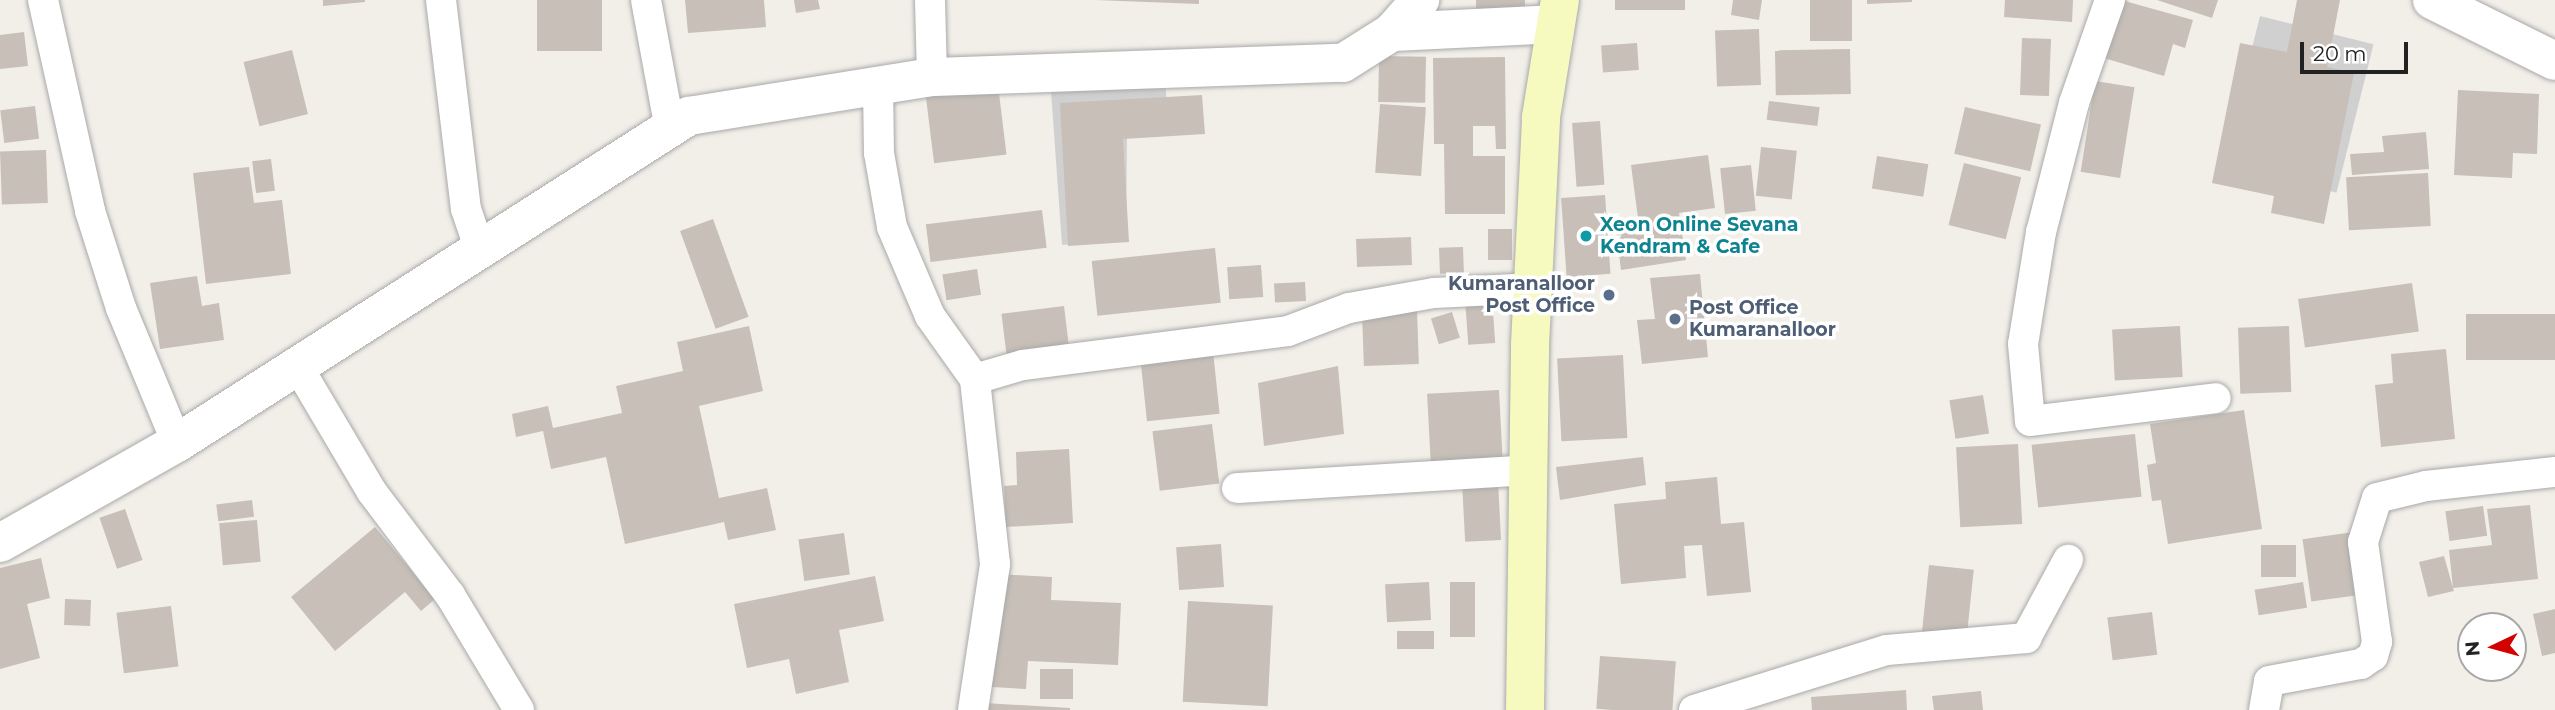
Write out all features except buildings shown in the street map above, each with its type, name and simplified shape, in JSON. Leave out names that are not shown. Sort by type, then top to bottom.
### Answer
[{"type":"main road","points":[[1525,710],[1530,345],[1536,288],[1541,117],[1557,12]]},
{"type":"street","points":[[43,0],[90,211],[121,308],[177,443]]},
{"type":"street","points":[[441,0],[466,209],[481,253]]},
{"type":"street","points":[[646,0],[670,129]]},
{"type":"street","points":[[930,0],[932,77]]},
{"type":"street","points":[[0,543],[177,443],[481,253],[689,116],[932,77],[1343,63],[1392,32],[1420,0]]},
{"type":"street","points":[[2110,0],[2074,103],[2041,232],[2023,344],[2030,421],[2216,398]]},
{"type":"street","points":[[2432,0],[2555,61]]},
{"type":"street","points":[[1392,32],[1557,12]]},
{"type":"street","points":[[878,84],[879,153],[892,227],[930,316],[975,379],[995,564],[973,710]]},
{"type":"street","points":[[975,379],[1023,365],[1288,331],[1349,308],[1434,293],[1536,288]]},
{"type":"street","points":[[299,367],[372,492],[450,594],[519,710]]},
{"type":"street","points":[[1237,488],[1530,470]]},
{"type":"street","points":[[2264,710],[2269,681],[2361,664],[2373,656],[2377,642],[2363,542],[2377,498],[2426,486],[2555,472]]},
{"type":"street","points":[[1694,710],[1887,650],[2026,638],[2068,560]]},
{"type":"shaded area","points":[[2260,16],[2374,44],[2337,193],[2223,164]]},
{"type":"shaded area","points":[[1165,84],[1170,132],[1127,134],[1126,240],[1062,245],[1051,91]]},
{"type":"place","name":"Xeon Online Sevana Kendram & Cafe","points":[[1586,236]]},
{"type":"place","name":"Kumaranalloor Post Office","points":[[1609,295]]},
{"type":"place","name":"Post Office Kumaranalloor","points":[[1675,319]]}]
